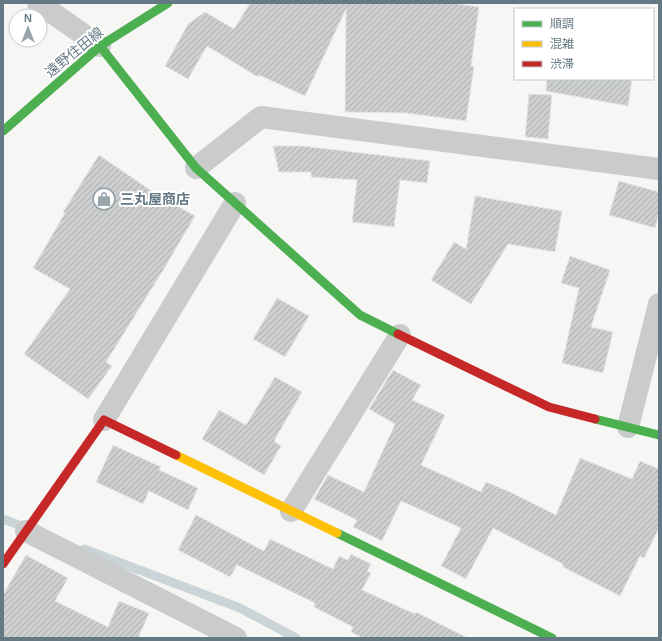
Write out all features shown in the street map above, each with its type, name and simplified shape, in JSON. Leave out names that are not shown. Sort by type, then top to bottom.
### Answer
[{"type":"street","points":[[38,3],[100,46],[196,168],[360,315],[549,407],[659,435]]},
{"type":"street","name":"遠野住田線","points":[[3,131],[100,46],[168,3]]},
{"type":"street","points":[[196,168],[261,117],[659,169]]},
{"type":"street","points":[[3,564],[104,420],[235,203]]},
{"type":"street","points":[[628,427],[659,304]]},
{"type":"street","points":[[291,511],[400,335]]},
{"type":"street","points":[[104,420],[552,638]]},
{"type":"street","points":[[26,531],[236,638]]},
{"type":"building","points":[[250,3],[451,3],[479,7],[471,66],[474,67],[466,121],[406,113],[345,112],[346,9],[305,96],[259,75],[258,77],[207,46],[188,79],[165,66],[188,24],[205,12],[234,29]]},
{"type":"building","points":[[547,80],[632,80],[628,106],[546,91]]},
{"type":"building","points":[[529,94],[552,95],[548,139],[525,137]]},
{"type":"building","points":[[273,146],[302,146],[430,161],[427,183],[400,180],[394,227],[352,222],[357,180],[311,177],[311,172],[279,172]]},
{"type":"building","points":[[99,155],[153,192],[195,216],[106,362],[112,366],[88,399],[24,354],[70,289],[33,268],[65,213],[63,212]]},
{"type":"building","points":[[619,181],[659,192],[659,212],[655,228],[609,215]]},
{"type":"building","points":[[475,196],[562,211],[555,252],[508,244],[471,304],[431,280],[454,242],[466,249]]},
{"type":"building","points":[[570,256],[610,270],[591,327],[613,332],[603,373],[562,363],[579,288],[561,283]]},
{"type":"building","points":[[277,298],[309,316],[285,357],[253,339]]},
{"type":"building","points":[[393,370],[421,385],[412,400],[445,415],[421,465],[481,492],[486,482],[556,515],[580,458],[632,479],[640,461],[659,469],[659,528],[644,558],[640,556],[620,596],[563,567],[563,564],[493,528],[466,579],[441,566],[461,528],[401,501],[382,541],[353,527],[357,520],[314,499],[328,475],[364,492],[395,424],[369,409]]},
{"type":"building","points":[[275,377],[302,392],[274,441],[281,446],[264,475],[202,439],[219,410],[246,425]]},
{"type":"building","points":[[113,445],[161,467],[159,470],[198,488],[188,510],[149,491],[143,504],[96,482]]},
{"type":"building","points":[[196,515],[264,551],[270,539],[333,569],[339,556],[348,560],[351,554],[371,564],[367,571],[371,573],[362,590],[415,614],[416,612],[468,638],[363,638],[351,632],[353,627],[314,607],[315,603],[237,565],[230,577],[178,550]]},
{"type":"building","points":[[26,555],[68,578],[55,601],[108,627],[119,601],[149,613],[138,638],[3,638],[3,595]]},
{"type":"waterway","points":[[3,519],[29,529]]},
{"type":"waterway","points":[[84,549],[240,608],[296,638]]},
{"type":"traffic: fast","points":[[3,131],[100,46],[168,3]]},
{"type":"traffic: fast","points":[[100,46],[196,168],[360,315],[398,334]]},
{"type":"traffic: fast","points":[[595,419],[659,435]]},
{"type":"traffic: fast","points":[[337,533],[552,638]]},
{"type":"traffic: slow","points":[[176,455],[337,533]]},
{"type":"traffic: jam","points":[[398,334],[549,407],[595,419]]},
{"type":"traffic: jam","points":[[3,564],[104,420],[176,455]]},
{"type":"place","name":"三丸屋商店","points":[[104,199]]}]
